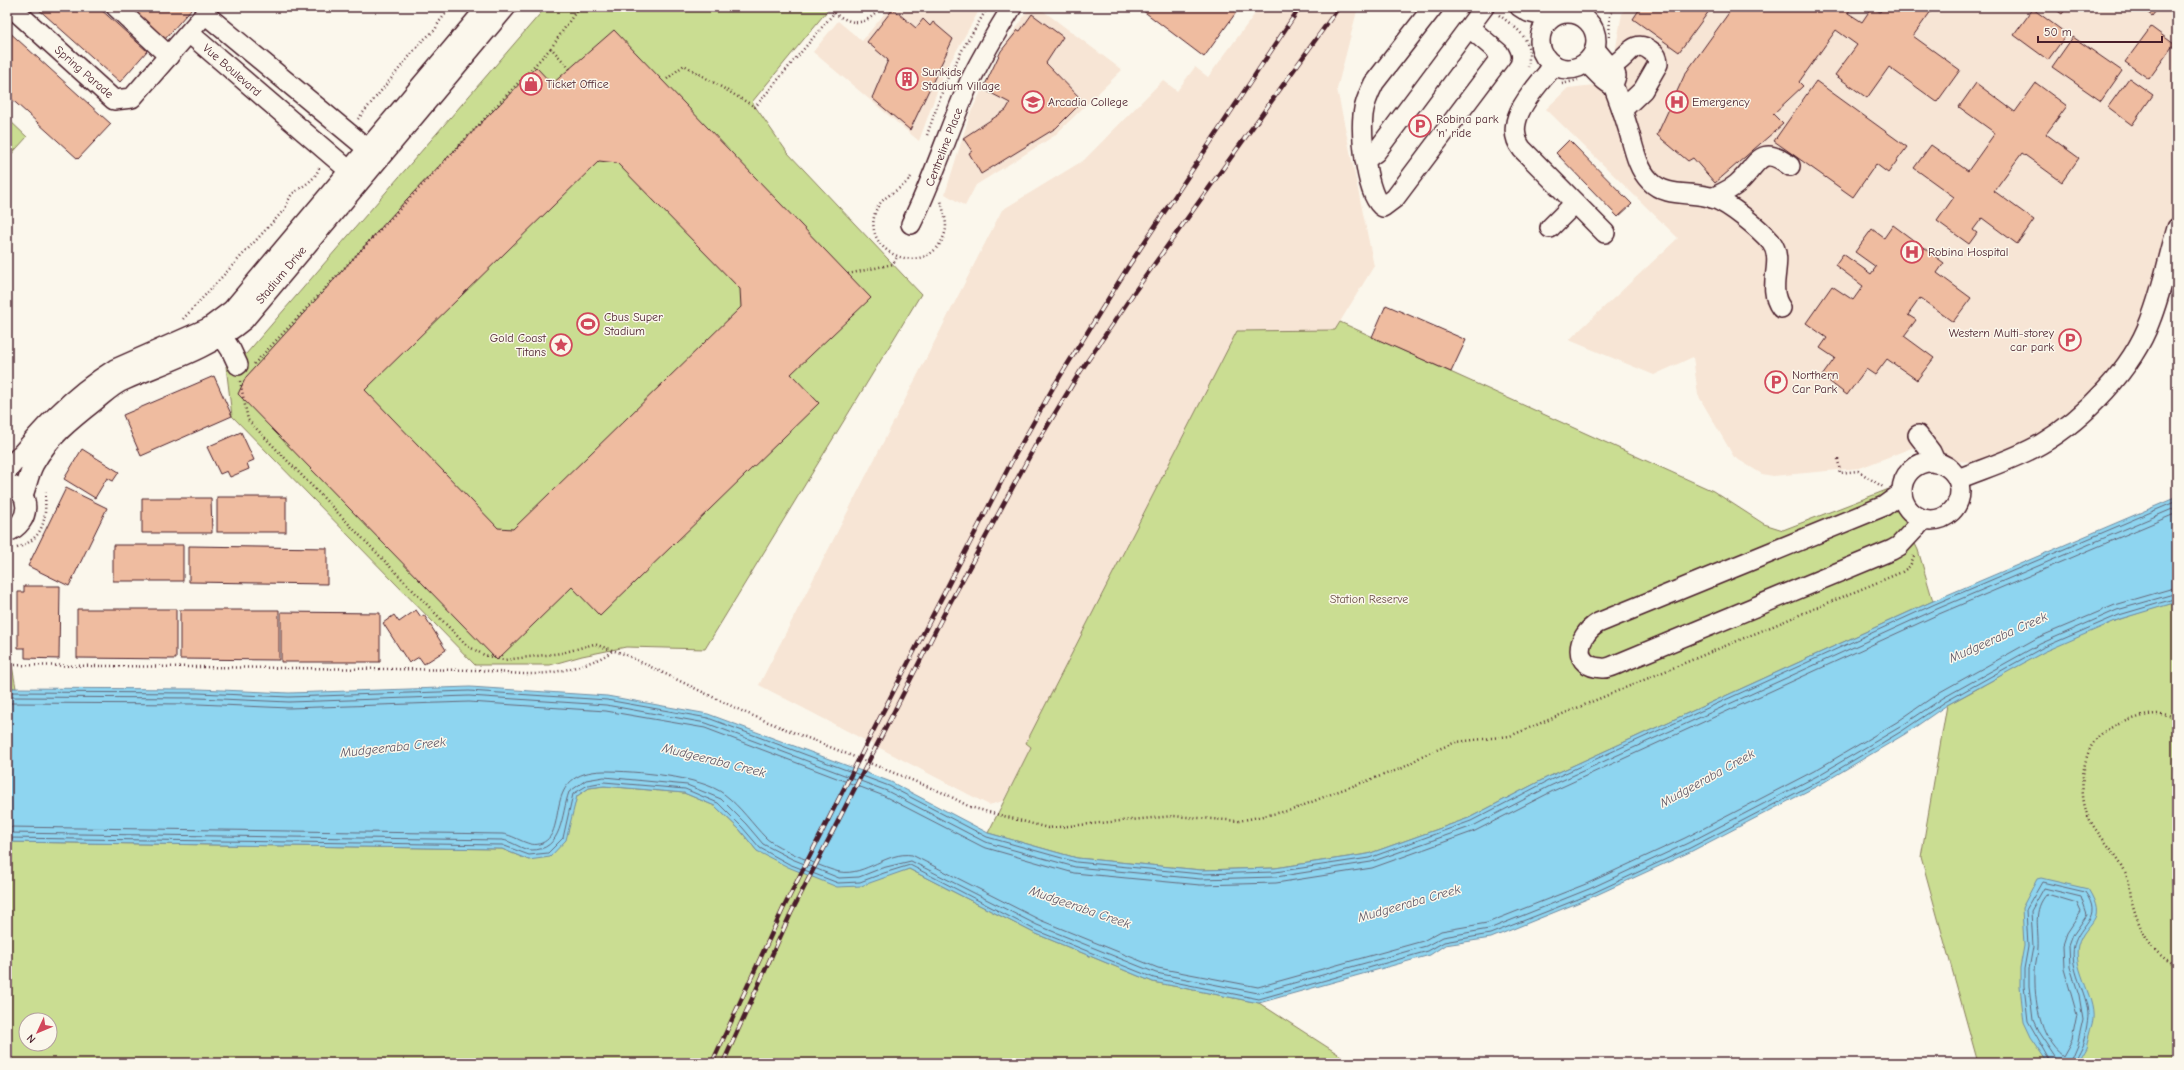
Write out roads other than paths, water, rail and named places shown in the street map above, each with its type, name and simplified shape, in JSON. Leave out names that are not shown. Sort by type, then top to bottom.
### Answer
[{"type":"street","name":"Spring Parade","points":[[11,7],[114,100],[132,98],[189,33],[207,10]]},
{"type":"street","points":[[116,7],[169,56]]},
{"type":"street","name":"Stadium Drive","points":[[355,176],[369,150],[487,7]]},
{"type":"street","name":"Stadium Drive","points":[[7,471],[56,414],[104,375],[196,334],[218,330],[244,320],[355,176],[506,7]]},
{"type":"street","name":"Centreline Place","points":[[911,224],[927,193],[970,82],[990,41],[1012,7]]},
{"type":"street","points":[[1433,7],[1374,83],[1367,97],[1363,114],[1362,132],[1365,160],[1376,200],[1383,207],[1395,198],[1501,57],[1499,53],[1470,28]]},
{"type":"street","points":[[207,10],[292,86],[369,150]]},
{"type":"street","points":[[1524,10],[1546,25]]},
{"type":"street","points":[[1365,160],[1376,152],[1470,28],[1492,11]]},
{"type":"street","points":[[1590,56],[1570,69],[1554,65],[1548,61],[1540,48],[1546,25],[1567,12],[1587,12],[1595,31],[1590,56],[1599,73],[1606,82],[1613,85]]},
{"type":"street","name":"Vue Boulevard","points":[[189,33],[355,176]]},
{"type":"street","points":[[1611,66],[1618,64],[1632,47],[1637,46],[1649,49],[1657,57],[1658,64],[1643,90],[1622,110]]},
{"type":"street","points":[[1590,56],[1611,66],[1616,76],[1613,85],[1638,161],[1650,181],[1660,188],[1672,192],[1712,198],[1730,209],[1771,243],[1777,255],[1777,268]]},
{"type":"street","points":[[1554,65],[1526,102],[1515,122],[1514,130],[1518,144],[1605,234]]},
{"type":"street","points":[[276,108],[292,86]]},
{"type":"street","points":[[1712,198],[1737,184],[1761,157],[1767,154],[1782,159],[1790,166]]},
{"type":"street","points":[[1550,228],[1575,203]]},
{"type":"street","points":[[1958,479],[2024,452],[2048,439],[2090,405],[2115,378],[2131,356],[2150,322],[2177,228]]},
{"type":"street","points":[[218,330],[244,366]]},
{"type":"street","name":"Stadium Drive","points":[[23,495],[33,465],[40,454],[56,434],[78,414],[123,380],[196,352],[218,330]]},
{"type":"street","points":[[1914,468],[1918,435],[1931,452],[1936,463]]},
{"type":"street","points":[[1897,498],[1916,516],[1924,519],[1943,518],[1951,513],[1957,505],[1960,496],[1958,479],[1951,470],[1936,463],[1922,463],[1907,475],[1897,498],[1598,623],[1582,638],[1580,653],[1587,662],[1597,668],[1614,666],[1892,550],[1907,538],[1924,519]]},
{"type":"street","points":[[7,484],[18,489],[23,495],[27,511],[20,525],[7,532]]},
{"type":"water","name":"Mudgeeraba Creek","points":[[2177,497],[2177,602],[2120,619],[2044,652],[1947,705],[1905,734],[1821,784],[1692,851],[1592,897],[1491,938],[1445,945],[1430,955],[1259,1003],[1153,982],[1034,933],[909,869],[861,886],[837,887],[788,867],[757,851],[740,830],[715,806],[684,793],[604,786],[589,788],[577,796],[566,840],[550,857],[529,860],[502,849],[7,842],[7,688],[199,689],[289,693],[470,687],[607,696],[708,714],[891,782],[988,833],[1077,858],[1201,870],[1275,868],[1368,854],[1469,818],[1546,778],[1933,601]]},
{"type":"water","points":[[2041,878],[2088,889],[2094,900],[2096,909],[2094,920],[2081,937],[2078,946],[2077,955],[2079,965],[2092,1006],[2093,1015],[2086,1047],[2077,1063],[2049,1063],[2031,1037],[2024,1022],[2020,987],[2020,968],[2024,946],[2022,908],[2037,879]]},
{"type":"railway","points":[[712,1063],[783,909],[1014,457],[1054,386],[1128,267],[1300,7]]},
{"type":"railway","points":[[723,1063],[791,913],[945,612],[1034,448],[1080,372],[1135,291],[1339,7]]},
{"type":"place","name":"Sunkids Stadium Village","points":[[907,79]]},
{"type":"place","name":"Ticket Office","points":[[531,84]]},
{"type":"place","name":"Arcadia College","points":[[1033,102]]},
{"type":"place","name":"Emergency","points":[[1677,102]]},
{"type":"place","name":"Robina park 'n' ride","points":[[1420,126]]},
{"type":"place","name":"Robina Hospital","points":[[1912,252]]},
{"type":"place","name":"Cbus Super Stadium","points":[[588,324]]},
{"type":"place","name":"Western Multi-storey car park","points":[[2070,340]]},
{"type":"place","name":"Gold Coast Titans","points":[[561,345]]},
{"type":"place","name":"Northern Car Park","points":[[1776,382]]},
{"type":"park label","name":"Station Reserve","points":[[1369,599]]}]
